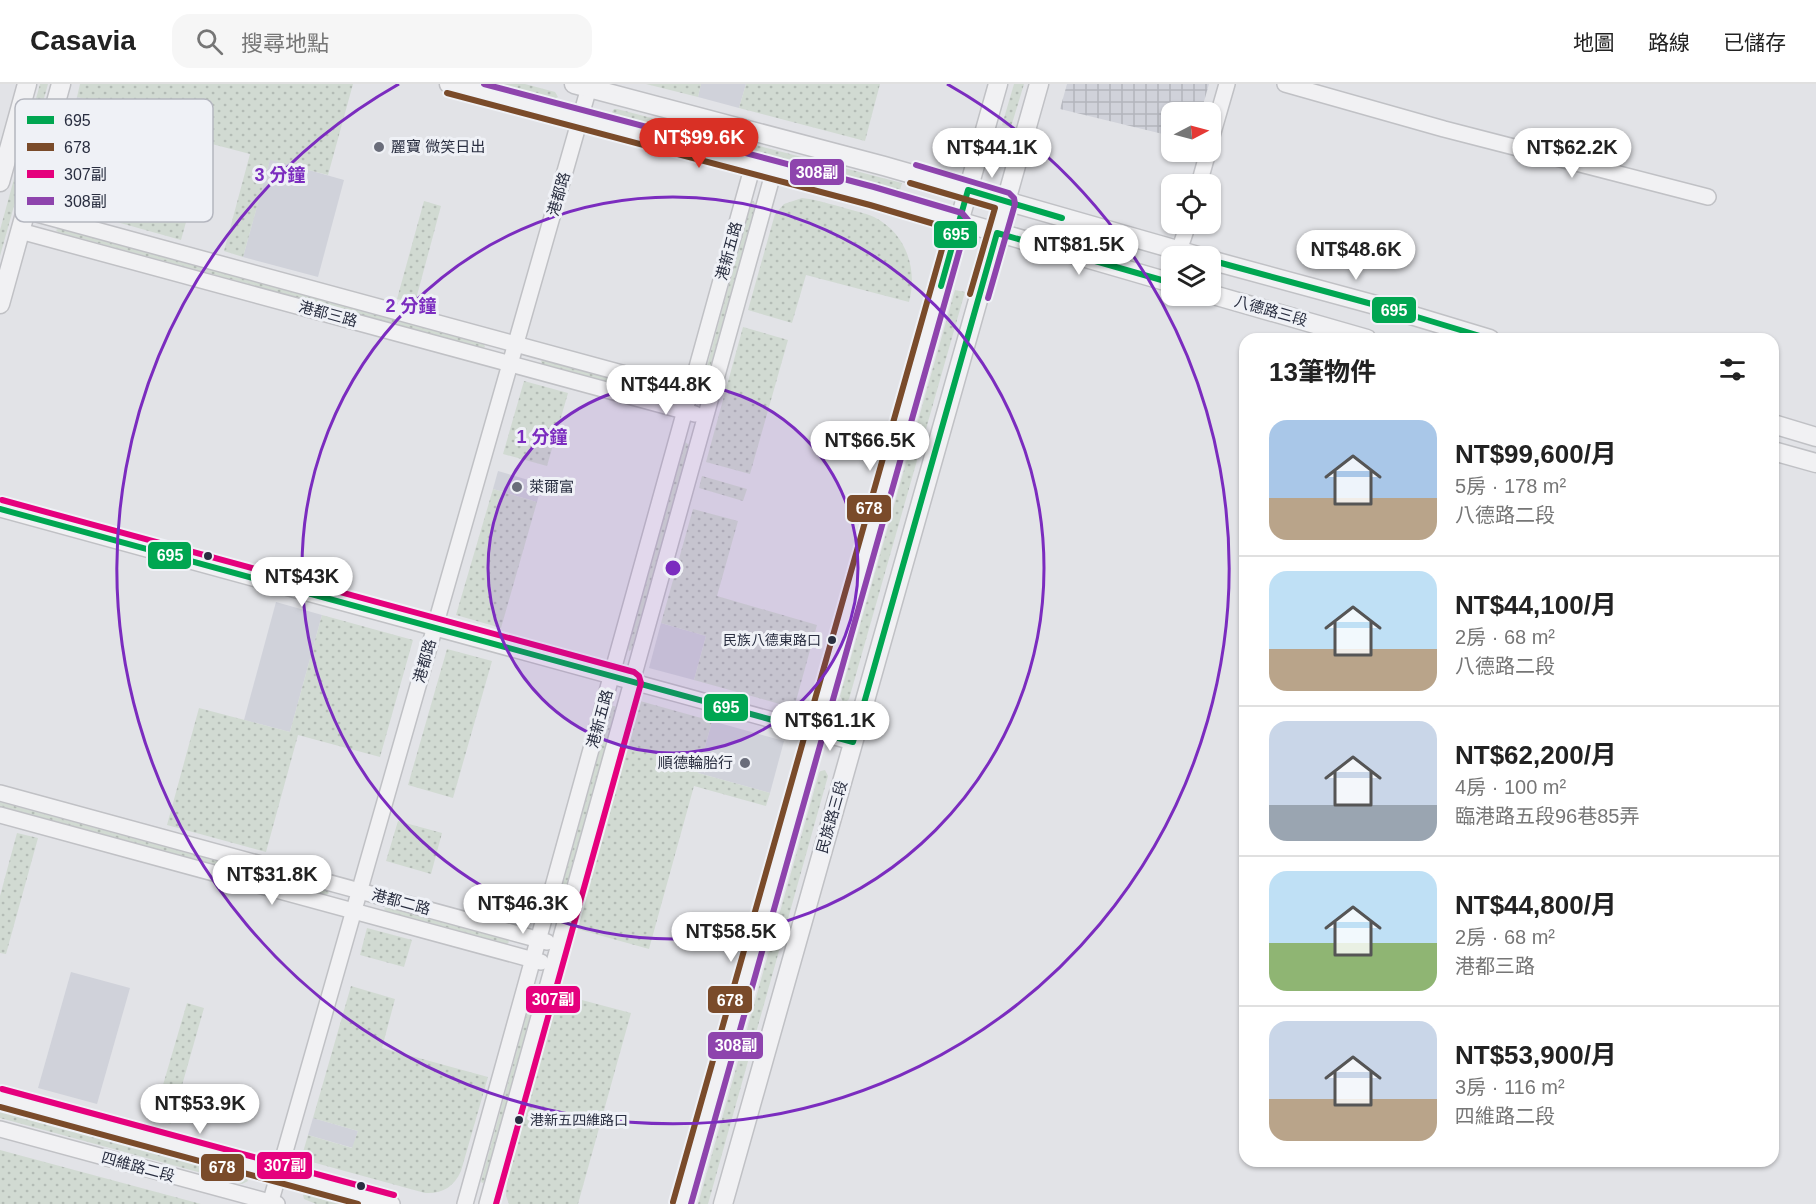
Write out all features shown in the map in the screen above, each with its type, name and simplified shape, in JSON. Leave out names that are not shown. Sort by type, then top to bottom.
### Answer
[{"type":"street","points":[[23,99],[27,84]]},
{"type":"street","points":[[57,99],[61,84]]},
{"type":"street","points":[[449,84],[774,170],[1161,280]]},
{"type":"street","points":[[682,1204],[998,84]]},
{"type":"street","name":"民族路三段","points":[[723,1204],[1039,84]]},
{"type":"street","points":[[1221,105],[1227,84]]},
{"type":"street","points":[[1285,84],[1444,129],[1708,197]]},
{"type":"street","points":[[584,85],[884,166],[1161,246]]},
{"type":"street","name":"港都路","points":[[273,1203],[279,1173],[580,119],[584,85]]},
{"type":"street","points":[[0,182],[15,128]]},
{"type":"street","name":"港新五路","points":[[465,1204],[753,165]]},
{"type":"street","name":"港新五路","points":[[487,1204],[774,170]]},
{"type":"street","points":[[0,304],[23,222]]},
{"type":"street","name":"港都三路","points":[[67,222],[711,397]]},
{"type":"street","name":"港都三路","points":[[20,231],[705,417]]},
{"type":"street","points":[[1221,263],[1470,333]]},
{"type":"street","name":"八德路三段","points":[[1221,297],[1346,333]]},
{"type":"street","points":[[1779,426],[1816,437]]},
{"type":"street","points":[[1779,453],[1816,463]]},
{"type":"street","points":[[0,509],[853,742]]},
{"type":"street","name":"港都二路","points":[[0,793],[559,945]]},
{"type":"street","name":"港都二路","points":[[0,815],[554,966]]},
{"type":"street","name":"四維路二段","points":[[0,1098],[392,1204]]},
{"type":"street","name":"四維路二段","points":[[0,1129],[273,1203]]},
{"type":"shaded area","points":[[40,84],[48,84],[44,99],[36,99]]},
{"type":"shaded area","points":[[80,84],[353,84],[328,175],[270,160],[243,257],[224,251],[250,154],[213,144],[213,99],[84,99],[77,97]]},
{"type":"shaded area","points":[[497,84],[525,84],[555,92],[558,97],[554,99]]},
{"type":"shaded area","points":[[646,84],[701,84],[698,97]]},
{"type":"shaded area","points":[[701,84],[746,84],[739,108],[698,97]]},
{"type":"shaded area","points":[[746,84],[880,84],[865,141],[739,108]]},
{"type":"shaded area","points":[[1014,84],[1024,84],[1011,127],[1002,125]]},
{"type":"shaded area","points":[[1067,84],[1209,84],[1204,102],[1161,102],[1161,134],[1060,109]]},
{"type":"shaded area","points":[[614,109],[902,183],[900,190],[615,115],[612,112]]},
{"type":"shaded area","points":[[270,159],[344,180],[318,277],[243,257]]},
{"type":"shaded area","points":[[15,175],[15,202],[0,256],[0,230]]},
{"type":"shaded area","points":[[802,198],[870,215],[894,232],[902,242],[910,265],[912,277],[909,302],[806,275],[792,323],[748,310],[775,214],[784,204]]},
{"type":"shaded area","points":[[424,201],[441,206],[415,303],[397,299]]},
{"type":"shaded area","points":[[753,201],[756,204],[711,365],[707,366],[751,203]]},
{"type":"shaded area","points":[[117,222],[186,222],[181,240]]},
{"type":"shaded area","points":[[59,228],[484,344],[485,347],[58,232],[56,230]]},
{"type":"shaded area","points":[[955,290],[965,292],[849,699],[843,702],[840,696]]},
{"type":"shaded area","points":[[743,327],[788,340],[750,474],[706,462]]},
{"type":"shaded area","points":[[543,360],[658,391],[659,395],[542,364]]},
{"type":"shaded area","points":[[524,381],[568,393],[547,466],[503,454]]},
{"type":"shaded area","points":[[685,442],[689,445],[633,649],[629,651],[628,648]]},
{"type":"shaded area","points":[[498,471],[542,484],[537,502],[493,489]]},
{"type":"shaded area","points":[[702,476],[747,489],[743,501],[699,488]]},
{"type":"shaded area","points":[[493,489],[537,502],[501,628],[456,615]]},
{"type":"shaded area","points":[[693,509],[738,521],[717,596],[817,625],[794,708],[694,680],[706,636],[661,623]]},
{"type":"shaded area","points":[[276,602],[322,615],[290,732],[244,720]]},
{"type":"shaded area","points":[[322,615],[413,640],[380,757],[298,735],[266,852],[167,825],[199,708],[290,732]]},
{"type":"shaded area","points":[[661,623],[706,636],[694,680],[649,668]]},
{"type":"shaded area","points":[[447,649],[492,661],[453,798],[408,785]]},
{"type":"shaded area","points":[[640,701],[712,721],[698,773],[770,793],[766,806],[694,786],[649,949],[577,929]]},
{"type":"shaded area","points":[[612,706],[616,709],[560,913],[556,914],[555,912]]},
{"type":"shaded area","name":"順德輪胎行","points":[[712,721],[784,741],[770,793],[698,773]]},
{"type":"shaded area","points":[[825,770],[828,776],[708,1204],[698,1204],[819,773]]},
{"type":"shaded area","points":[[0,802],[329,893],[326,895],[0,806]]},
{"type":"shaded area","points":[[398,821],[442,833],[431,874],[386,861]]},
{"type":"shaded area","points":[[17,833],[38,838],[6,954],[0,953],[0,896]]},
{"type":"shaded area","points":[[386,907],[509,942],[507,944],[386,911],[384,909]]},
{"type":"shaded area","points":[[367,928],[412,940],[404,967],[360,955]]},
{"type":"shaded area","points":[[71,972],[130,988],[97,1104],[38,1088]]},
{"type":"shaded area","points":[[351,986],[395,999],[382,1048],[488,1077],[461,1171],[455,1181],[442,1191],[425,1193],[301,1159],[308,1135],[352,1148],[358,1131],[313,1118]]},
{"type":"shaded area","points":[[535,990],[537,993],[485,1182],[482,1183],[481,1181]]},
{"type":"shaded area","points":[[559,994],[631,1013],[578,1204],[509,1204],[506,1196],[507,1182]]},
{"type":"shaded area","points":[[187,1003],[204,1008],[171,1124],[153,1119]]},
{"type":"shaded area","points":[[0,1109],[245,1175],[248,1181],[242,1184],[0,1118]]},
{"type":"shaded area","points":[[313,1118],[358,1131],[353,1148],[308,1135]]},
{"type":"shaded area","points":[[0,1150],[201,1204],[0,1204]]},
{"type":"shaded area","points":[[308,1192],[352,1204],[316,1204],[304,1199],[303,1195]]},
{"type":"transit line","name":"308副","points":[[484,84],[874,187],[962,213],[968,220],[691,1204]]},
{"type":"transit line","name":"678","points":[[447,93],[870,205],[948,228],[673,1202]]},
{"type":"transit line","name":"308副","points":[[916,165],[1009,193],[1014,198],[1015,204],[988,298]]},
{"type":"transit line","name":"678","points":[[910,183],[995,208],[970,294]]},
{"type":"transit line","name":"695","points":[[941,286],[968,190],[1062,218]]},
{"type":"transit line","name":"695","points":[[0,509],[853,742],[997,233],[1161,280]]},
{"type":"transit line","name":"695","points":[[1221,263],[1470,333]]},
{"type":"transit line","name":"307副","points":[[2,500],[634,672],[639,676],[641,683],[496,1204]]},
{"type":"transit line","name":"307副","points":[[2,1089],[394,1195]]},
{"type":"transit line","name":"678","points":[[0,1107],[358,1204]]},
{"type":"place","name":"麗寶 微笑日出","points":[[379,147]]},
{"type":"place","name":"萊爾富","points":[[517,487]]},
{"type":"place","name":"民族八德東路口","points":[[832,640]]},
{"type":"place","name":"順德輪胎行","points":[[745,763]]},
{"type":"place","name":"港新五四維路口","points":[[519,1120]]}]
